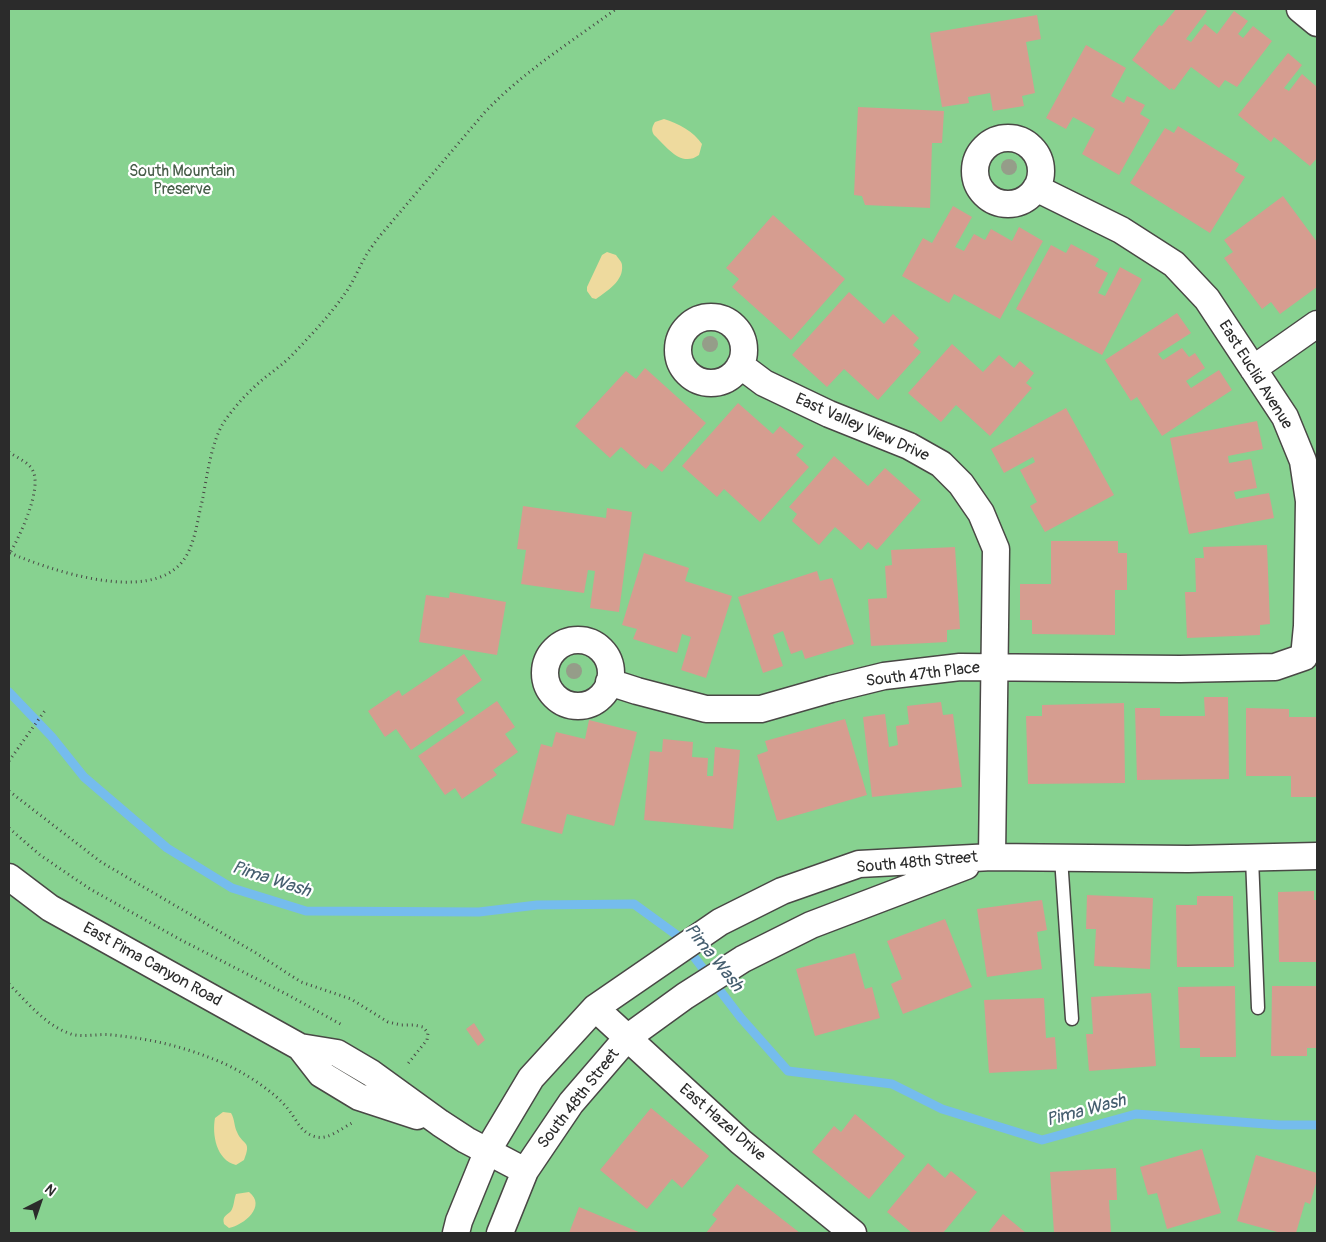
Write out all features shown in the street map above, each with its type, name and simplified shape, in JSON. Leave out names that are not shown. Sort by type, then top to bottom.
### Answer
[{"type":"street","points":[[1300,9],[1317,24]]},
{"type":"street","name":"East Euclid Avenue","points":[[1036,188],[1121,230],[1174,264],[1207,299],[1285,417],[1304,461],[1309,501],[1307,626],[1304,657]]},
{"type":"street","points":[[1253,369],[1317,324]]},
{"type":"street","name":"East Valley View Drive","points":[[740,365],[764,383],[829,414],[909,446],[941,464],[961,484],[981,513],[996,549],[996,667],[992,857]]},
{"type":"street","name":"South 47th Place","points":[[609,682],[706,709],[761,709],[884,676],[960,667],[1180,669],[1275,667],[1304,657]]},
{"type":"street","name":"South 48th Street","points":[[458,1229],[488,1150],[531,1078],[595,1008],[720,922],[782,891],[859,864],[992,857],[1188,859],[1317,856]]},
{"type":"street","name":"South 48th Street","points":[[500,1233],[525,1171],[571,1103],[627,1038],[685,996],[742,959],[811,925],[992,857]]},
{"type":"street","name":"East Pima Canyon Road","points":[[9,877],[50,908],[300,1048],[321,1074],[359,1097],[380,1093],[440,1123],[525,1171]]},
{"type":"street","name":"East Hazel Drive","points":[[595,1008],[741,1142],[853,1233]]},
{"type":"lane","points":[[1062,858],[1072,1019]]},
{"type":"lane","points":[[1252,858],[1258,1008]]},
{"type":"path","points":[[9,452],[32,470],[36,480],[35,494],[18,540],[9,554],[52,570],[114,582],[137,583],[162,577],[173,571],[182,562],[189,550],[215,442],[223,424],[234,407],[262,380],[293,355],[346,292],[365,256],[379,237],[498,98],[528,73],[616,9]]},
{"type":"path","points":[[9,761],[46,709]]},
{"type":"path","points":[[9,791],[101,862],[256,953],[301,982],[351,999],[388,1022],[423,1027],[428,1033],[427,1040],[352,1122],[326,1137],[317,1137],[298,1125],[288,1109],[242,1072],[193,1050],[146,1038],[106,1034],[89,1036],[72,1034],[58,1028],[45,1019],[9,984]]},
{"type":"path","points":[[9,828],[40,855],[90,888],[181,940],[342,1025]]},
{"type":"green space","name":"South Mountain Preserve","points":[[9,9],[1317,9],[1317,1233],[9,1233]]},
{"type":"sand","points":[[664,119],[685,128],[699,140],[702,144],[699,155],[686,159],[680,158],[654,135],[652,128],[655,122]]},
{"type":"sand","points":[[607,252],[616,255],[621,261],[622,271],[614,285],[596,299],[592,298],[587,291],[587,287],[602,255]]},
{"type":"sand","points":[[223,1112],[231,1113],[237,1132],[247,1146],[244,1160],[236,1165],[224,1158],[215,1139],[215,1118]]},
{"type":"sand","points":[[249,1192],[254,1197],[255,1209],[247,1219],[229,1228],[224,1224],[224,1219],[232,1209],[236,1194]]},
{"type":"building","points":[[1176,9],[1204,9],[1207,11],[1186,39],[1191,42],[1205,24],[1217,34],[1234,11],[1248,21],[1238,34],[1243,38],[1253,26],[1272,41],[1237,87],[1225,80],[1219,88],[1191,67],[1174,90],[1171,88],[1170,90],[1132,60],[1159,25],[1162,26]]},
{"type":"building","points":[[1037,15],[1041,39],[1026,42],[1035,93],[1022,96],[1024,106],[993,111],[990,93],[968,97],[969,103],[942,107],[930,33]]},
{"type":"building","points":[[1086,45],[1126,68],[1111,96],[1124,103],[1127,96],[1145,105],[1140,114],[1150,120],[1119,175],[1082,154],[1095,129],[1073,117],[1066,129],[1046,118]]},
{"type":"building","points":[[1288,53],[1302,65],[1284,88],[1289,91],[1302,74],[1317,87],[1317,158],[1310,166],[1274,137],[1271,142],[1238,115]]},
{"type":"building","points":[[858,107],[944,111],[942,143],[932,143],[930,208],[865,205],[862,196],[854,195]]},
{"type":"building","points":[[1178,126],[1239,164],[1235,171],[1245,177],[1210,233],[1130,183],[1165,128],[1174,133]]},
{"type":"building","points":[[1283,196],[1317,242],[1317,287],[1280,314],[1271,302],[1262,309],[1224,258],[1233,252],[1224,240]]},
{"type":"building","points":[[953,206],[972,217],[955,247],[964,251],[974,234],[985,240],[991,229],[1012,241],[1019,227],[1043,241],[1000,319],[954,294],[949,303],[902,276],[923,238],[932,243]]},
{"type":"building","points":[[773,215],[845,279],[791,340],[732,287],[739,279],[726,268]]},
{"type":"building","points":[[1071,244],[1099,259],[1095,266],[1108,273],[1098,293],[1105,296],[1120,267],[1142,279],[1102,355],[1016,309],[1051,245],[1066,253]]},
{"type":"building","points":[[849,292],[884,324],[893,314],[919,338],[913,345],[921,352],[878,400],[844,369],[827,387],[792,355]]},
{"type":"building","points":[[1177,313],[1191,333],[1158,354],[1163,360],[1182,348],[1189,357],[1195,353],[1205,368],[1186,381],[1191,388],[1219,370],[1232,390],[1162,436],[1137,397],[1131,401],[1105,360]]},
{"type":"building","points":[[952,344],[983,372],[999,355],[1014,368],[1020,361],[1034,373],[1026,383],[1032,388],[990,436],[956,405],[941,422],[908,393]]},
{"type":"building","points":[[645,368],[706,423],[662,472],[651,463],[646,469],[621,447],[610,458],[575,426],[626,371],[636,379]]},
{"type":"building","points":[[738,403],[773,434],[780,426],[804,446],[796,455],[809,467],[760,522],[724,489],[717,497],[682,466]]},
{"type":"building","points":[[1066,408],[1114,495],[1045,532],[1030,506],[1037,502],[1020,470],[1035,462],[1033,457],[1004,473],[991,449]]},
{"type":"building","points":[[1257,421],[1263,449],[1228,456],[1229,463],[1251,459],[1257,488],[1234,492],[1236,499],[1269,493],[1274,518],[1189,534],[1170,438]]},
{"type":"building","points":[[834,456],[868,486],[885,468],[921,500],[877,550],[868,542],[861,550],[835,527],[819,545],[792,521],[797,514],[789,507]]},
{"type":"building","points":[[523,506],[606,518],[607,508],[632,512],[619,612],[590,608],[595,571],[588,570],[584,593],[521,584],[526,550],[517,549]]},
{"type":"building","points":[[1051,541],[1118,541],[1118,553],[1127,553],[1127,590],[1115,590],[1115,635],[1032,634],[1032,620],[1020,620],[1020,584],[1051,584]]},
{"type":"building","points":[[1267,545],[1270,624],[1260,625],[1260,635],[1187,638],[1185,592],[1196,592],[1195,558],[1204,558],[1203,547]]},
{"type":"building","points":[[955,547],[960,629],[947,630],[947,642],[871,646],[868,599],[887,598],[885,566],[892,565],[891,550]]},
{"type":"building","points":[[644,553],[689,568],[685,581],[732,596],[706,678],[681,670],[691,637],[682,634],[677,653],[633,639],[637,629],[622,625]]},
{"type":"building","points":[[817,571],[820,581],[832,578],[854,644],[805,659],[802,650],[791,654],[783,631],[773,635],[783,666],[763,673],[738,597]]},
{"type":"building","points":[[450,592],[506,602],[497,655],[419,642],[426,595],[449,598]]},
{"type":"building","points":[[464,654],[482,680],[456,699],[465,713],[411,750],[396,729],[385,737],[368,711],[399,690],[402,696]]},
{"type":"building","points":[[1204,697],[1228,697],[1229,779],[1137,780],[1135,708],[1160,708],[1160,716],[1205,716]]},
{"type":"building","points":[[497,701],[515,727],[505,734],[518,752],[493,770],[497,775],[462,799],[455,788],[445,795],[418,756]]},
{"type":"building","points":[[941,702],[943,715],[953,714],[962,787],[872,797],[863,717],[885,714],[889,747],[898,745],[896,726],[909,724],[907,706]]},
{"type":"building","points":[[1124,703],[1125,783],[1028,784],[1026,716],[1042,716],[1042,705]]},
{"type":"building","points":[[1246,708],[1289,709],[1289,717],[1317,717],[1317,797],[1291,797],[1291,776],[1246,776]]},
{"type":"building","points":[[845,719],[867,795],[777,821],[757,755],[768,751],[765,741]]},
{"type":"building","points":[[589,720],[637,732],[614,826],[567,814],[562,834],[521,823],[541,744],[552,747],[556,732],[585,739]]},
{"type":"building","points":[[663,739],[693,742],[692,757],[708,758],[707,776],[713,776],[715,747],[740,750],[733,829],[644,820],[650,751],[662,752]]},
{"type":"building","points":[[1314,891],[1314,900],[1317,900],[1317,962],[1279,962],[1278,892]]},
{"type":"building","points":[[1087,895],[1153,898],[1150,969],[1094,966],[1096,929],[1086,929]]},
{"type":"building","points":[[1197,896],[1233,896],[1234,967],[1177,967],[1176,905],[1197,905]]},
{"type":"building","points":[[1042,900],[1047,930],[1037,932],[1042,969],[987,977],[977,909]]},
{"type":"building","points":[[945,919],[972,987],[903,1014],[891,984],[902,979],[887,941]]},
{"type":"building","points":[[855,953],[865,989],[872,987],[880,1018],[815,1036],[796,969]]},
{"type":"building","points":[[1235,986],[1236,1057],[1200,1057],[1200,1048],[1180,1048],[1178,987]]},
{"type":"building","points":[[1272,986],[1317,986],[1317,1048],[1307,1048],[1307,1056],[1271,1056]]},
{"type":"building","points":[[1151,993],[1156,1066],[1089,1071],[1086,1034],[1093,1034],[1091,997]]},
{"type":"building","points":[[1044,998],[1046,1038],[1055,1037],[1057,1069],[989,1073],[984,1000]]},
{"type":"building","points":[[474,1023],[485,1040],[478,1046],[466,1029]]},
{"type":"building","points":[[651,1108],[709,1156],[682,1188],[672,1179],[647,1209],[600,1170]]},
{"type":"building","points":[[855,1114],[905,1156],[869,1199],[812,1152],[834,1126],[841,1132]]},
{"type":"building","points":[[1202,1149],[1221,1213],[1167,1229],[1157,1193],[1148,1195],[1140,1167]]},
{"type":"building","points":[[1256,1155],[1317,1173],[1317,1180],[1310,1204],[1305,1202],[1296,1233],[1281,1233],[1237,1221]]},
{"type":"building","points":[[928,1163],[945,1178],[951,1171],[977,1192],[943,1233],[912,1233],[887,1212]]},
{"type":"building","points":[[1116,1168],[1117,1200],[1109,1200],[1111,1233],[1054,1233],[1050,1172]]},
{"type":"building","points":[[737,1184],[800,1233],[706,1233],[717,1219],[712,1215]]},
{"type":"building","points":[[579,1207],[641,1233],[569,1233]]},
{"type":"building","points":[[1003,1214],[1026,1233],[988,1233]]},
{"type":"waterway","name":"Pima Wash","points":[[9,692],[52,737],[84,777],[167,848],[232,888],[306,911],[479,912],[537,905],[634,904],[678,936],[741,1018],[788,1071],[892,1084],[942,1109],[1042,1140],[1136,1114],[1279,1125],[1317,1125]]}]
